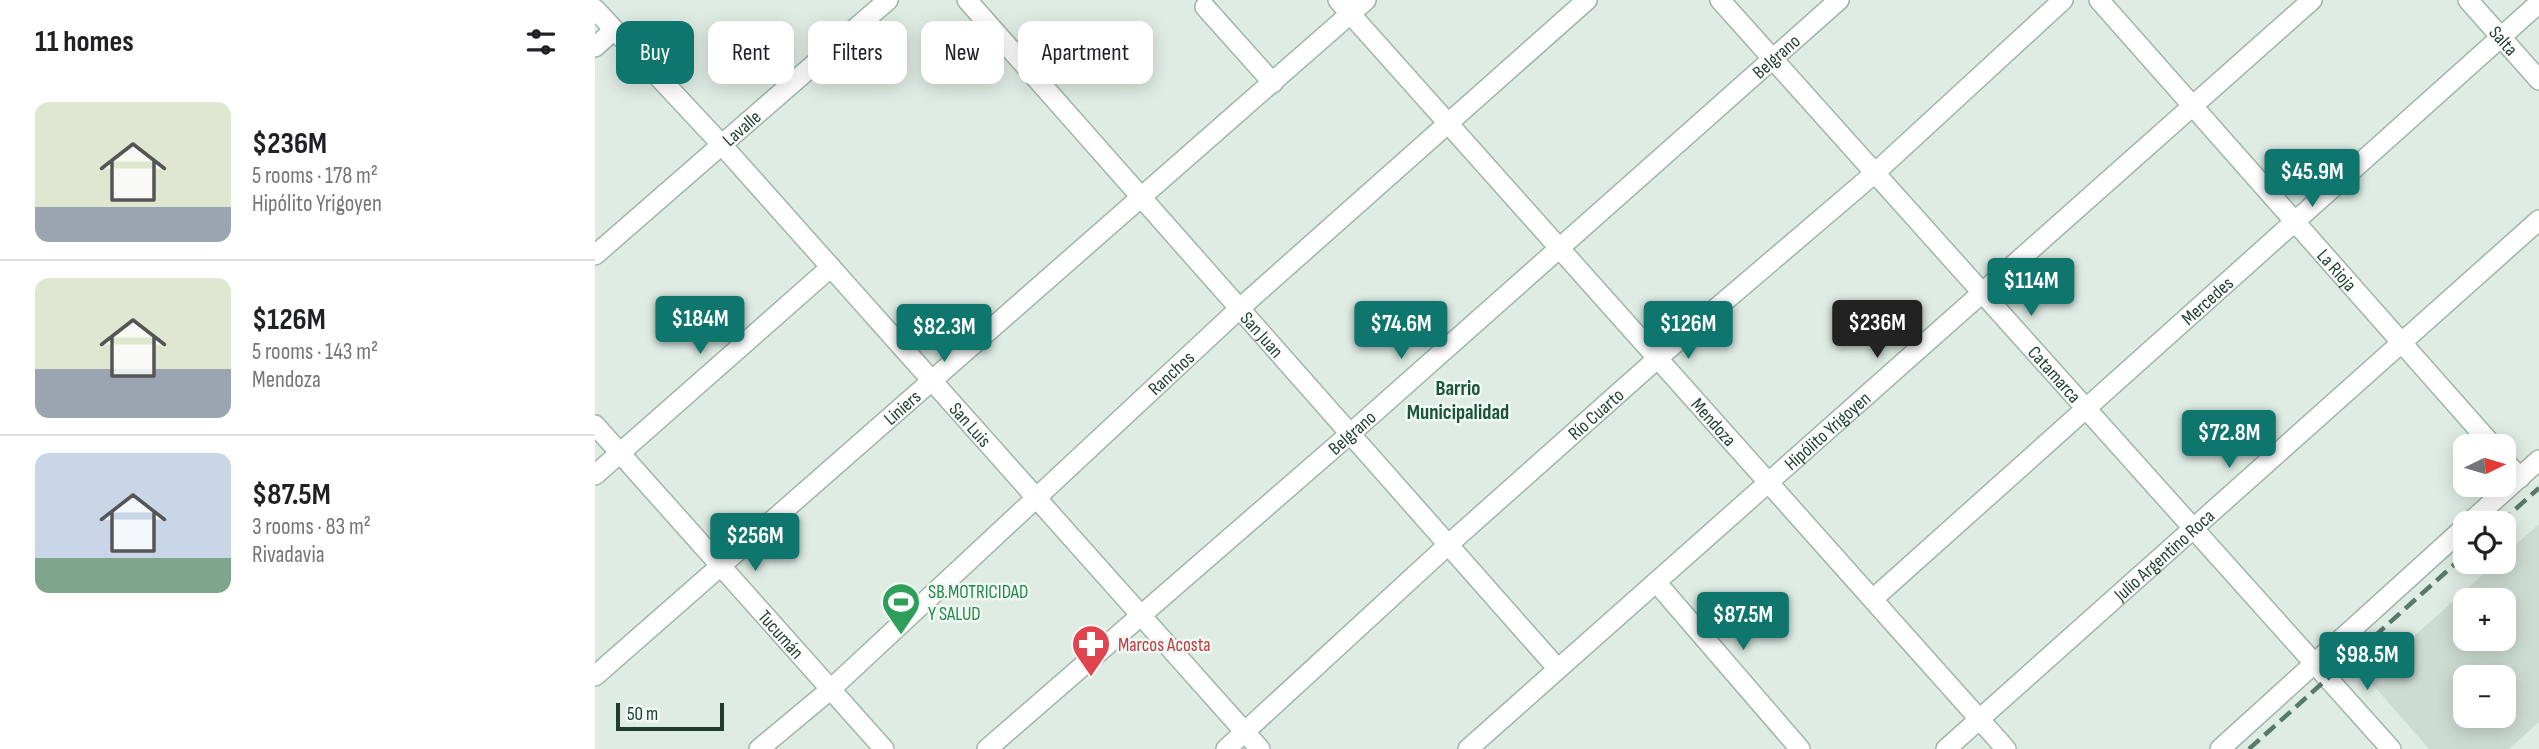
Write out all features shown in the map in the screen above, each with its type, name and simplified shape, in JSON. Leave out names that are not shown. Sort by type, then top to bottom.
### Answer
[{"type":"street","name":"Lavalle","points":[[595,255],[888,0]]},
{"type":"street","name":"San Juan","points":[[967,0],[1558,669]]},
{"type":"street","name":"Liniers","points":[[595,676],[1273,83],[1344,7],[1366,0]]},
{"type":"street","name":"Ranchos","points":[[759,749],[831,689],[1240,308],[1587,0]]},
{"type":"street","name":"Catamarca","points":[[1720,0],[1876,172],[2192,530],[2392,749]]},
{"type":"street","name":"Belgrano","points":[[987,749],[1351,433],[1839,0]]},
{"type":"street","name":"Río Cuarto","points":[[1226,749],[1658,358],[1876,172],[2063,0]]},
{"type":"street","name":"La Rioja","points":[[2099,0],[2298,222],[2482,434]]},
{"type":"street","name":"Hipólito Yrigoyen","points":[[1469,749],[2312,0]]},
{"type":"street","name":"Salta","points":[[2468,0],[2539,80]]},
{"type":"street","name":"Mercedes","points":[[1873,598],[2298,222],[2539,3]]},
{"type":"street","points":[[1205,7],[1273,83]]},
{"type":"street","name":"Mendoza","points":[[1344,7],[2007,749]]},
{"type":"street","name":"San Luis","points":[[595,9],[722,145],[1260,749]]},
{"type":"street","points":[[595,47],[614,30]]},
{"type":"street","name":"Julio Argentino Roca","points":[[1946,749],[2539,220]]},
{"type":"street","points":[[595,475],[831,267]]},
{"type":"street","name":"Tucumán","points":[[595,425],[884,749]]},
{"type":"street","points":[[2483,511],[2539,460]]},
{"type":"street","points":[[2517,475],[2520,478]]},
{"type":"street","points":[[2220,749],[2453,538]]},
{"type":"street","points":[[1655,582],[1800,749]]},
{"type":"shaded area","points":[[2539,524],[2539,722],[2509,749],[2429,749],[2367,678],[2453,601],[2453,651],[2516,651],[2516,588],[2468,588],[2484,574],[2516,574],[2516,544]]},
{"type":"railway","points":[[2513,511],[2539,488]]},
{"type":"railway","points":[[2249,749],[2453,566]]},
{"type":"place","name":"SB.MOTRICIDAD Y SALUD","points":[[901,636]]},
{"type":"place","name":"Marcos Acosta","points":[[1091,678]]},
{"type":"district","name":"Barrio Municipalidad","points":[[1458,400]]}]
